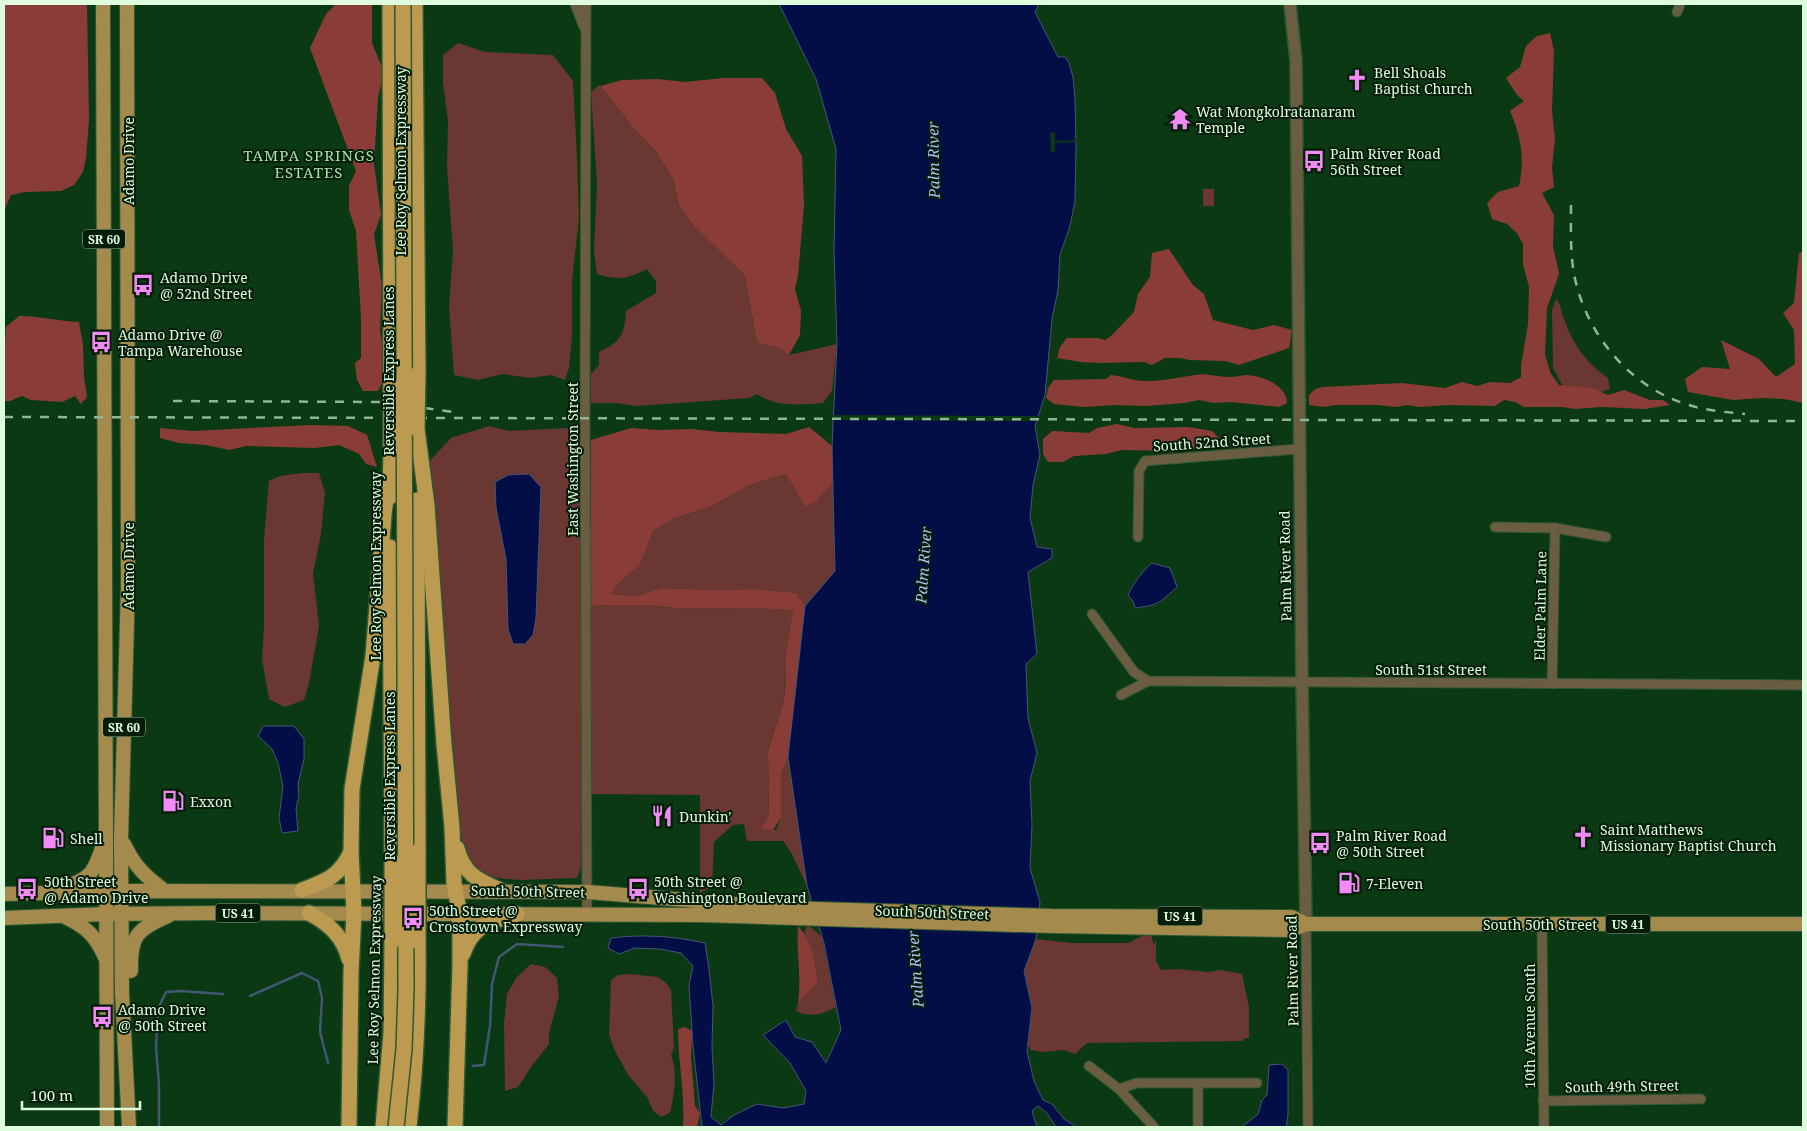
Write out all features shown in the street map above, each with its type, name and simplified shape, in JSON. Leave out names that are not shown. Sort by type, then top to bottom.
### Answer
[{"type":"highway","name":"Lee Roy Selmon Expressway","points":[[383,1127],[391,1033],[392,942],[390,4]]},
{"type":"highway","name":"Reversible Express Lanes","points":[[396,1127],[404,1049],[406,990],[403,4]]},
{"type":"highway","name":"Lee Roy Selmon Expressway","points":[[409,1127],[415,1073],[418,1013],[419,448],[415,4]]},
{"type":"highway","points":[[419,448],[427,505],[444,744],[452,827],[455,890],[460,914],[454,1127]]},
{"type":"highway","points":[[349,1127],[351,972],[354,913],[351,851],[353,777],[373,656],[384,516],[386,498],[390,489]]},
{"type":"highway","points":[[452,827],[461,862],[464,866],[474,877],[500,890]]},
{"type":"highway","points":[[302,890],[329,880],[338,873],[351,851]]},
{"type":"highway","points":[[309,913],[327,924],[340,938],[346,949],[351,972]]},
{"type":"highway","points":[[460,965],[467,943],[473,933],[489,922],[517,914]]},
{"type":"main road","name":"Adamo Drive","points":[[103,4],[107,1127]]},
{"type":"main road","name":"Adamo Drive","points":[[127,4],[128,586],[121,839],[122,992],[129,1127]]},
{"type":"main road","points":[[104,279],[128,262]]},
{"type":"main road","points":[[106,586],[128,586]]},
{"type":"main road","points":[[48,893],[77,884],[88,876],[97,862],[106,835]]},
{"type":"main road","points":[[121,839],[141,872],[166,891]]},
{"type":"main road","name":"South 50th Street","points":[[106,891],[500,890],[588,892],[783,912],[1052,921],[1292,917],[1306,924],[1803,924]]},
{"type":"main road","name":"US 41","points":[[4,894],[106,891]]},
{"type":"main road","name":"South 50th Street","points":[[107,914],[702,915],[783,912]]},
{"type":"main road","name":"US 41","points":[[4,918],[107,914]]},
{"type":"main road","points":[[128,1108],[135,1090],[132,950],[139,932],[150,924],[172,914]]},
{"type":"main road","points":[[62,916],[80,925],[93,935],[107,962]]},
{"type":"street","points":[[575,4],[586,32]]},
{"type":"street","name":"East Washington Street","points":[[586,4],[587,914]]},
{"type":"street","name":"Palm River Road","points":[[1290,4],[1296,61],[1308,1127]]},
{"type":"street","name":"South 52nd Street","points":[[1138,537],[1139,471],[1145,461],[1299,449]]},
{"type":"street","points":[[1495,527],[1555,528],[1606,536]]},
{"type":"street","name":"Elder Palm Lane","points":[[1552,684],[1555,528]]},
{"type":"street","points":[[1092,614],[1134,672],[1148,681],[1121,695]]},
{"type":"street","name":"South 51st Street","points":[[1148,681],[1803,686]]},
{"type":"street","name":"10th Avenue South","points":[[1542,924],[1544,1127]]},
{"type":"street","points":[[1088,1066],[1119,1089],[1154,1127]]},
{"type":"street","points":[[1119,1089],[1137,1084],[1257,1083]]},
{"type":"street","points":[[1198,1084],[1198,1127]]},
{"type":"street","name":"South 49th Street","points":[[1543,1101],[1701,1099]]},
{"type":"shaded area","points":[[4,4],[87,4],[89,120],[83,172],[74,185],[61,191],[25,192],[11,195],[4,211]]},
{"type":"shaded area","points":[[336,4],[372,4],[372,43],[384,72],[378,98],[374,164],[381,215],[374,234],[382,286],[380,329],[383,349],[382,383],[378,391],[363,391],[357,380],[355,363],[361,358],[361,319],[356,231],[349,210],[349,186],[356,171],[310,48],[326,14]]},
{"type":"shaded area","points":[[1550,33],[1554,51],[1552,111],[1555,139],[1552,167],[1554,187],[1542,193],[1554,215],[1553,246],[1559,274],[1547,308],[1545,355],[1551,374],[1559,385],[1593,388],[1608,395],[1624,390],[1650,400],[1663,400],[1670,405],[1645,409],[1602,407],[1575,409],[1524,407],[1515,402],[1504,400],[1495,406],[1448,405],[1420,407],[1407,405],[1396,407],[1336,405],[1323,407],[1309,405],[1309,395],[1315,389],[1323,387],[1402,383],[1445,388],[1462,382],[1477,386],[1490,382],[1510,383],[1521,377],[1521,365],[1528,324],[1529,287],[1523,264],[1523,244],[1517,233],[1507,224],[1492,219],[1487,203],[1498,192],[1519,186],[1521,176],[1521,148],[1517,129],[1510,111],[1524,101],[1517,95],[1506,78],[1520,67],[1526,46],[1537,36]]},
{"type":"shaded area","points":[[458,43],[485,52],[553,55],[573,81],[579,218],[572,281],[572,336],[569,368],[565,380],[551,375],[530,378],[503,374],[478,380],[454,375],[449,306],[453,251],[447,167],[448,121],[443,82],[443,55]]},
{"type":"shaded area","points":[[723,78],[762,78],[775,93],[786,129],[802,156],[804,206],[795,289],[801,311],[800,335],[789,355],[779,348],[757,343],[745,276],[694,226],[679,206],[673,179],[656,152],[600,86],[622,80],[658,79],[685,82]]},
{"type":"shaded area","points":[[599,85],[656,152],[673,179],[679,206],[694,226],[745,276],[757,343],[779,348],[789,355],[837,344],[832,391],[823,403],[780,403],[757,394],[749,398],[637,406],[616,403],[591,403],[591,374],[599,365],[599,352],[617,341],[623,332],[626,311],[656,293],[656,281],[647,269],[623,278],[612,278],[597,274],[594,252],[597,184],[591,92]]},
{"type":"shaded area","points":[[1203,189],[1214,189],[1214,206],[1203,206]]},
{"type":"shaded area","points":[[1169,249],[1193,285],[1204,294],[1213,320],[1253,330],[1274,325],[1292,330],[1289,348],[1239,365],[1225,361],[1180,358],[1165,358],[1152,365],[1144,362],[1100,363],[1057,358],[1060,347],[1067,338],[1097,338],[1105,340],[1111,336],[1134,312],[1138,294],[1150,277],[1152,253]]},
{"type":"shaded area","points":[[1803,252],[1803,403],[1784,399],[1762,398],[1733,400],[1688,392],[1685,379],[1702,367],[1730,369],[1721,340],[1759,359],[1776,377],[1795,364],[1794,330],[1783,313],[1794,303],[1799,253]]},
{"type":"shaded area","points":[[1556,299],[1575,343],[1586,358],[1608,378],[1610,389],[1601,392],[1564,388],[1553,368],[1552,310]]},
{"type":"shaded area","points":[[19,316],[79,322],[83,345],[87,397],[81,404],[75,396],[62,402],[31,400],[22,396],[10,401],[4,401],[6,327]]},
{"type":"shaded area","points":[[1203,374],[1231,377],[1247,375],[1260,377],[1278,386],[1283,391],[1287,403],[1279,407],[1231,402],[1213,403],[1199,400],[1146,406],[1084,407],[1054,404],[1046,398],[1048,388],[1054,380],[1106,379],[1111,375],[1150,381]]},
{"type":"shaded area","points":[[1117,424],[1134,428],[1188,427],[1212,431],[1220,439],[1217,444],[1208,447],[1176,451],[1122,450],[1106,454],[1074,456],[1063,462],[1048,462],[1043,454],[1043,439],[1052,431],[1089,433],[1097,428]]},
{"type":"shaded area","points":[[311,425],[348,426],[367,435],[377,467],[366,464],[359,454],[339,445],[315,448],[246,446],[229,450],[206,445],[179,443],[160,438],[160,428],[192,431]]},
{"type":"shaded area","points":[[489,426],[509,431],[568,428],[584,430],[581,867],[577,878],[520,880],[497,878],[481,874],[466,857],[454,813],[425,466],[451,438]]},
{"type":"shaded area","points":[[809,427],[832,446],[833,484],[817,500],[806,507],[786,474],[750,485],[710,507],[673,519],[653,531],[640,565],[618,584],[611,594],[637,596],[661,588],[756,589],[797,593],[805,606],[788,757],[781,775],[781,818],[773,830],[760,829],[769,817],[768,751],[783,704],[786,681],[786,653],[793,611],[781,609],[676,608],[649,605],[588,607],[591,571],[591,440],[631,428],[786,434]]},
{"type":"shaded area","points":[[319,473],[325,493],[321,534],[313,573],[319,626],[309,683],[304,700],[285,707],[269,699],[262,659],[264,540],[269,481],[280,476]]},
{"type":"shaded area","points":[[786,474],[817,500],[833,484],[835,571],[805,606],[797,593],[756,589],[661,588],[637,596],[611,594],[618,584],[640,565],[653,531],[673,519],[710,507],[750,485]]},
{"type":"shaded area","points":[[605,605],[781,609],[793,611],[783,704],[768,751],[769,817],[761,829],[776,830],[781,818],[781,775],[788,757],[807,886],[792,854],[783,841],[747,841],[744,824],[733,825],[714,842],[712,887],[700,893],[700,795],[588,794],[588,607]]},
{"type":"shaded area","points":[[808,925],[822,937],[836,1007],[827,1012],[812,1015],[796,1011],[798,1003],[818,982],[815,964],[804,932]]},
{"type":"shaded area","points":[[798,926],[810,945],[818,982],[798,1003],[799,984]]},
{"type":"shaded area","points":[[1150,932],[1154,945],[1156,940],[1156,961],[1161,970],[1179,969],[1208,972],[1220,970],[1242,974],[1249,1007],[1249,1038],[1243,1039],[1243,1041],[1087,1043],[1075,1054],[1064,1050],[1042,1052],[1031,1050],[1028,1045],[1032,1008],[1024,970],[1036,939],[1072,943],[1128,943]]},
{"type":"shaded area","points":[[531,964],[545,967],[557,978],[559,996],[549,1033],[549,1044],[518,1087],[505,1091],[504,1023],[507,994],[516,978]]},
{"type":"shaded area","points":[[629,974],[658,977],[671,990],[674,1047],[671,1056],[675,1084],[670,1113],[661,1117],[653,1111],[647,1097],[628,1075],[614,1049],[609,1034],[611,980],[618,975]]},
{"type":"shaded area","points":[[685,1027],[692,1031],[691,1057],[695,1106],[700,1113],[697,1127],[683,1127],[678,1029]]},
{"type":"water","name":"Palm River","points":[[779,4],[1039,4],[1035,12],[1058,57],[1065,57],[1069,63],[1073,77],[1076,148],[1075,201],[1070,226],[1060,255],[1058,290],[1052,319],[1045,395],[1035,426],[1040,455],[1033,485],[1030,518],[1037,547],[1052,549],[1052,558],[1028,572],[1037,654],[1026,664],[1028,718],[1037,753],[1030,781],[1032,825],[1030,868],[1040,902],[1036,939],[1024,971],[1032,1008],[1027,1051],[1034,1081],[1043,1100],[1052,1104],[1064,1119],[1077,1127],[1056,1127],[1047,1113],[1038,1106],[1032,1111],[1037,1127],[702,1127],[693,1046],[689,985],[693,966],[681,953],[659,949],[635,948],[619,954],[608,948],[611,938],[635,936],[670,937],[705,943],[713,1006],[712,1047],[714,1083],[711,1117],[721,1125],[734,1115],[757,1104],[783,1108],[804,1104],[806,1091],[790,1063],[763,1035],[786,1020],[795,1037],[812,1042],[826,1063],[841,1030],[824,943],[807,886],[788,757],[805,606],[835,571],[832,446],[837,344],[834,251],[836,149],[816,79]]},
{"type":"water","points":[[529,474],[541,487],[536,618],[533,635],[525,644],[513,644],[508,629],[506,559],[496,508],[495,482],[508,475]]},
{"type":"water","points":[[1152,563],[1170,568],[1177,587],[1158,602],[1149,606],[1135,608],[1133,601],[1128,595],[1145,569]]},
{"type":"water","points":[[263,726],[294,726],[304,739],[304,759],[298,784],[299,796],[296,808],[298,831],[282,833],[279,818],[283,786],[278,763],[272,749],[258,736]]},
{"type":"water","points":[[1282,1064],[1288,1070],[1288,1115],[1286,1127],[1242,1127],[1258,1114],[1262,1100],[1267,1095],[1269,1065]]},
{"type":"pier","points":[[1055,132],[1055,141],[1076,140],[1076,142],[1055,143],[1055,152],[1051,152],[1050,133]]},
{"type":"pier","points":[[831,415],[1041,416],[1039,421],[831,420]]},
{"type":"waterway","points":[[473,1066],[484,1065],[490,1026],[492,984],[499,957],[517,944],[563,947]]},
{"type":"waterway","points":[[250,996],[302,973],[318,981],[322,998],[320,1032],[328,1063]]},
{"type":"waterway","points":[[159,1127],[159,1085],[156,1048],[158,1009],[166,992],[223,994]]},
{"type":"railway","points":[[1571,205],[1572,257],[1580,296],[1588,317],[1614,355],[1630,372],[1648,386],[1668,397],[1703,409],[1745,414]]},
{"type":"railway","points":[[173,401],[383,402],[460,413]]},
{"type":"railway","points":[[4,417],[1803,421]]},
{"type":"place","name":"Bell Shoals Baptist Church","points":[[1357,80]]},
{"type":"place","name":"Wat Mongkolratanaram Temple","points":[[1180,119]]},
{"type":"place","name":"Palm River Road 56th Street","points":[[1314,161]]},
{"type":"place","name":"Adamo Drive @ 52nd Street","points":[[143,285]]},
{"type":"place","name":"Adamo Drive @ Tampa Warehouse","points":[[101,342]]},
{"type":"place","name":"Exxon","points":[[173,801]]},
{"type":"place","name":"Dunkin'","points":[[662,816]]},
{"type":"place","name":"Saint Matthews Missionary Baptist Church","points":[[1583,837]]},
{"type":"place","name":"Shell","points":[[53,838]]},
{"type":"place","name":"Palm River Road @ 50th Street","points":[[1320,843]]},
{"type":"place","name":"7-Eleven","points":[[1349,883]]},
{"type":"place","name":"50th Street @ Adamo Drive","points":[[27,889]]},
{"type":"place","name":"50th Street @ Washington Boulevard","points":[[638,889]]},
{"type":"place","name":"50th Street @ Crosstown Expressway","points":[[413,918]]},
{"type":"place","name":"Adamo Drive @ 50th Street","points":[[102,1017]]},
{"type":"district","name":"TAMPA SPRINGS ESTATES","points":[[309,164]]}]
